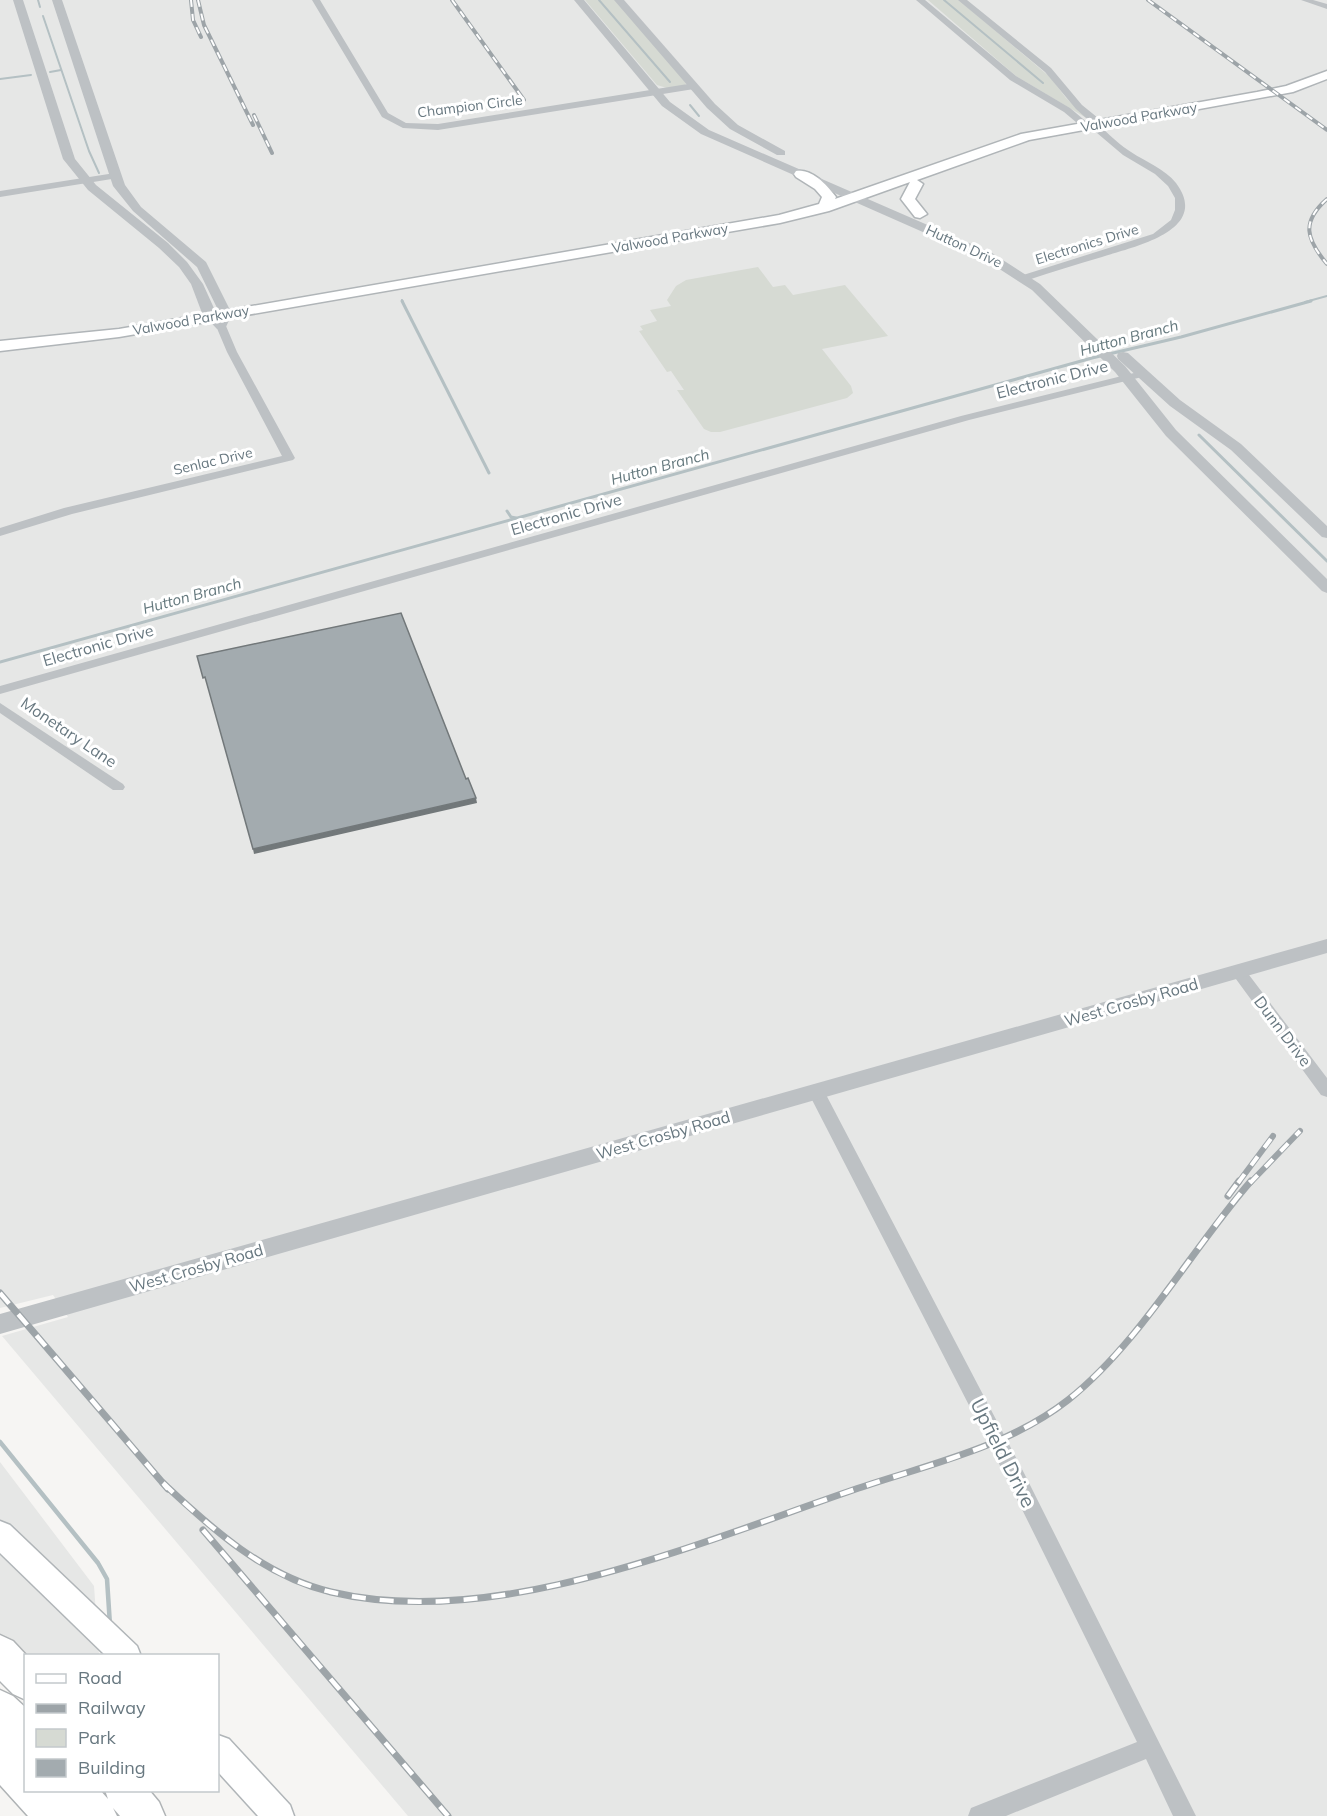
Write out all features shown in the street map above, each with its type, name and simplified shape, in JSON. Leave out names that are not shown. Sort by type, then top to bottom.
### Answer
[{"type":"highway","points":[[0,1654],[24,1680]]},
{"type":"highway","points":[[0,1709],[24,1735]]},
{"type":"highway","points":[[0,1757],[24,1783]]},
{"type":"highway","points":[[32,1792],[46,1816]]},
{"type":"highway","points":[[32,1792],[56,1816]]},
{"type":"highway","points":[[73,1792],[96,1816]]},
{"type":"main road","name":"Valwood Parkway","points":[[640,248],[868,198],[1095,127],[1289,89],[1327,75]]},
{"type":"main road","name":"Valwood Parkway","points":[[0,357],[640,248],[785,227],[868,198],[1026,137],[1266,103],[1327,86]]},
{"type":"main road","points":[[801,174],[826,192],[829,197],[824,208]]},
{"type":"main road","points":[[916,184],[908,200],[920,214]]},
{"type":"main road","name":"Valwood Parkway","points":[[0,345],[73,345]]},
{"type":"main road","points":[[0,1534],[125,1654]]},
{"type":"main road","points":[[219,1751],[279,1816]]},
{"type":"street","name":"Senlac Drive","points":[[18,0],[69,159],[85,181],[105,200],[168,249],[186,269],[219,319]]},
{"type":"street","name":"Senlac Drive","points":[[0,532],[68,511],[290,458],[232,352],[219,319],[207,271],[182,245],[137,209],[119,186],[57,0]]},
{"type":"street","name":"Champion Circle","points":[[316,0],[386,115],[391,121],[405,126],[438,127],[694,86]]},
{"type":"street","name":"Hutton Drive","points":[[579,0],[666,104],[705,132],[801,174],[920,214],[1002,251],[1131,371],[1236,447],[1327,534]]},
{"type":"street","name":"Hutton Drive","points":[[619,0],[711,106],[734,127],[760,143],[868,198],[1031,276]]},
{"type":"street","points":[[920,0],[1013,78],[1095,127]]},
{"type":"street","points":[[962,0],[1048,70],[1095,127]]},
{"type":"street","points":[[1305,0],[1327,7]]},
{"type":"street","name":"Electronics Drive","points":[[1031,276],[1156,236],[1167,230],[1178,217],[1181,206],[1179,195],[1158,171],[1126,153],[1095,127]]},
{"type":"street","points":[[0,194],[115,176]]},
{"type":"street","points":[[168,249],[182,245]]},
{"type":"street","name":"Hutton Drive","points":[[1131,371],[1171,433],[1327,588]]},
{"type":"street","name":"Electronic Drive","points":[[0,690],[1131,371]]},
{"type":"street","name":"Monetary Lane","points":[[0,706],[118,787]]},
{"type":"street","name":"West Crosby Road","points":[[0,1324],[1327,946]]},
{"type":"street","name":"Dunn Drive","points":[[1238,971],[1327,1090]]},
{"type":"street","name":"Upfield Drive","points":[[816,1092],[1017,1479],[1185,1816]]},
{"type":"street","points":[[978,1816],[1150,1747]]},
{"type":"shaded area","points":[[0,0],[1327,0],[1327,1816],[408,1816],[2,1336],[68,1317],[53,1295],[0,1308]]},
{"type":"shaded area","points":[[0,1462],[94,1586],[99,1654],[24,1654],[24,1657],[0,1664]]},
{"type":"green space","points":[[585,0],[616,0],[687,82],[685,85],[667,88],[657,85]]},
{"type":"green space","points":[[928,0],[959,0],[1050,77],[1066,98],[1088,119],[1016,76]]},
{"type":"green space","points":[[758,267],[773,287],[785,285],[793,295],[845,285],[888,336],[822,349],[851,386],[853,393],[847,398],[720,432],[711,432],[704,429],[677,390],[684,390],[671,371],[667,372],[639,331],[643,330],[640,326],[657,321],[650,310],[671,306],[667,300],[676,286],[686,280]]},
{"type":"building","points":[[401,613],[466,779],[468,778],[476,798],[253,849],[205,677],[203,678],[197,656]]},
{"type":"waterway","points":[[38,0],[40,7]]},
{"type":"waterway","points":[[599,0],[670,82]]},
{"type":"waterway","points":[[944,0],[1043,83]]},
{"type":"waterway","points":[[43,16],[89,151],[99,173]]},
{"type":"waterway","points":[[50,72],[61,70]]},
{"type":"waterway","points":[[0,79],[31,75]]},
{"type":"waterway","points":[[690,105],[699,116]]},
{"type":"waterway","name":"Hutton Branch","points":[[1305,302],[1327,296]]},
{"type":"waterway","points":[[402,301],[489,473]]},
{"type":"waterway","name":"Hutton Branch","points":[[0,662],[1092,358],[1181,337],[1311,301]]},
{"type":"waterway","points":[[1199,435],[1327,561]]},
{"type":"waterway","name":"Hutton Branch","points":[[507,511],[511,517],[516,518]]},
{"type":"waterway","points":[[0,1442],[98,1563],[107,1579],[110,1625]]},
{"type":"railway","points":[[191,0],[193,20],[201,37]]},
{"type":"railway","points":[[198,0],[204,25],[253,125]]},
{"type":"railway","points":[[452,0],[524,100]]},
{"type":"railway","points":[[1148,0],[1327,130]]},
{"type":"railway","points":[[254,115],[272,153]]},
{"type":"railway","points":[[1327,199],[1313,215],[1309,231],[1314,247],[1327,264]]},
{"type":"railway","points":[[1250,1183],[1300,1131]]},
{"type":"railway","points":[[1238,1183],[1273,1136]]},
{"type":"railway","points":[[1228,1196],[1239,1181]]},
{"type":"railway","points":[[163,1483],[200,1517],[261,1563],[307,1585],[331,1592],[394,1601],[460,1600],[528,1591],[596,1576],[663,1556],[965,1454],[1019,1431],[1044,1417],[1068,1400],[1119,1351],[1251,1181]]},
{"type":"railway","points":[[0,1293],[168,1489]]},
{"type":"railway","points":[[203,1530],[448,1816]]}]
